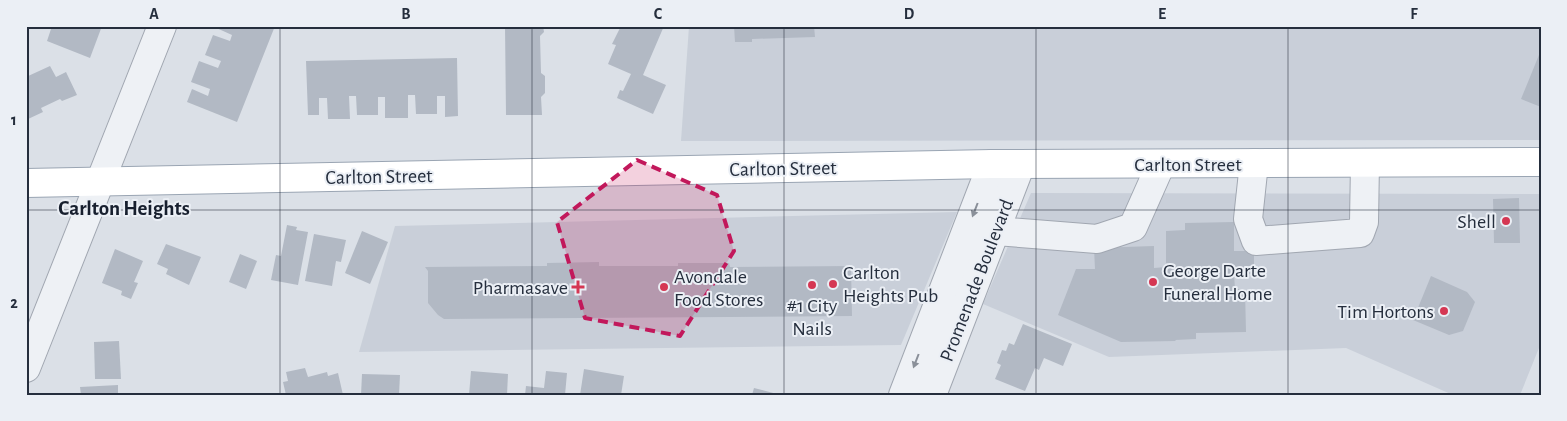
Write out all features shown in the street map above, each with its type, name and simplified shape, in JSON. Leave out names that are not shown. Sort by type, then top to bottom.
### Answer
[{"type":"main road","name":"Carlton Street","points":[[26,183],[992,164],[1538,164]]},
{"type":"street","points":[[26,368],[102,181],[162,26]]},
{"type":"street","points":[[1254,163],[1248,219],[1256,241],[1360,233],[1364,222],[1365,163]]},
{"type":"street","name":"Promenade Boulevard","points":[[903,395],[992,164]]},
{"type":"street","name":"Promenade Boulevard","points":[[932,395],[1021,164]]},
{"type":"street","points":[[963,240],[995,232],[1097,240],[1133,227],[1161,164]]},
{"type":"highlighted area","points":[[637,160],[717,195],[734,251],[680,336],[585,318],[557,222]]},
{"type":"shaded area","points":[[689,26],[1541,26],[1541,140],[681,141]]},
{"type":"shaded area","points":[[1031,193],[1541,194],[1541,343],[1520,395],[1453,395],[1346,348],[1109,357],[983,304]]},
{"type":"shaded area","points":[[957,212],[901,345],[359,352],[395,226]]},
{"type":"building","points":[[52,26],[102,26],[90,58],[47,41]]},
{"type":"building","points":[[212,26],[275,26],[237,122],[187,102],[192,89],[208,96],[210,89],[191,82],[199,61],[218,68],[221,61],[205,55],[213,35],[230,41],[232,35]]},
{"type":"building","points":[[505,26],[543,26],[544,32],[540,36],[541,73],[545,76],[545,93],[541,97],[542,115],[506,115]]},
{"type":"building","points":[[621,26],[664,26],[643,75],[666,85],[653,114],[617,98],[620,90],[623,91],[631,74],[608,64],[616,45],[612,44]]},
{"type":"building","points":[[734,26],[814,26],[815,37],[752,39],[752,42],[735,42]]},
{"type":"building","points":[[1541,50],[1541,107],[1521,99]]},
{"type":"building","points":[[457,58],[458,116],[445,117],[445,96],[437,96],[437,114],[416,114],[415,95],[408,95],[408,118],[385,118],[385,97],[378,97],[378,115],[357,115],[356,96],[349,96],[350,119],[328,119],[327,98],[319,98],[319,115],[308,115],[306,61]]},
{"type":"building","points":[[50,66],[56,77],[66,72],[77,95],[62,101],[60,99],[41,108],[43,112],[26,120],[26,77]]},
{"type":"building","name":"Shell","points":[[1519,198],[1520,243],[1494,243],[1493,199]]},
{"type":"building","name":"George Darte Funeral Home","points":[[1234,222],[1234,251],[1254,251],[1254,274],[1234,274],[1235,289],[1245,289],[1246,332],[1196,333],[1196,339],[1176,341],[1121,342],[1058,315],[1076,269],[1095,269],[1094,248],[1154,246],[1154,268],[1166,267],[1166,231],[1185,230],[1185,223]]},
{"type":"building","points":[[287,225],[297,227],[296,230],[308,232],[298,285],[271,280],[276,255],[281,256]]},
{"type":"building","points":[[362,231],[388,242],[370,284],[345,273]]},
{"type":"building","points":[[314,234],[346,240],[341,262],[336,261],[332,286],[305,281]]},
{"type":"building","points":[[166,244],[201,257],[189,285],[166,274],[168,269],[157,264]]},
{"type":"building","points":[[115,249],[143,261],[134,282],[138,283],[131,299],[121,295],[122,291],[102,283]]},
{"type":"building","points":[[240,254],[257,261],[246,289],[229,282]]},
{"type":"building","points":[[599,262],[599,266],[678,266],[678,263],[729,263],[730,267],[851,266],[852,316],[444,319],[428,303],[428,271],[425,267],[547,266],[547,263]]},
{"type":"building","name":"Tim Hortons","points":[[1431,276],[1467,292],[1475,302],[1463,331],[1449,335],[1413,320]]},
{"type":"building","points":[[1023,324],[1072,344],[1063,366],[1044,358],[1039,370],[1035,368],[1025,391],[995,379],[1001,365],[997,363],[1002,350],[1006,351],[1009,343],[1014,345]]},
{"type":"building","points":[[119,341],[121,379],[95,379],[94,342]]},
{"type":"building","points":[[305,368],[308,377],[327,372],[328,376],[338,373],[343,395],[286,395],[283,382],[288,381],[286,372]]},
{"type":"building","points":[[584,369],[624,376],[621,395],[580,395]]},
{"type":"building","points":[[471,371],[508,374],[507,395],[469,395]]},
{"type":"building","points":[[546,371],[567,373],[565,395],[525,395],[526,386],[544,388]]},
{"type":"building","points":[[362,374],[400,375],[399,395],[361,395]]},
{"type":"building","points":[[118,385],[118,395],[81,395],[80,387]]},
{"type":"building","points":[[754,388],[777,394],[777,395],[752,395]]},
{"type":"place","name":"Shell","points":[[1506,221]]},
{"type":"place","name":"George Darte Funeral Home","points":[[1153,282]]},
{"type":"place","name":"Carlton Heights Pub","points":[[833,284]]},
{"type":"place","name":"#1 City Nails","points":[[812,285]]},
{"type":"place","name":"Pharmasave","points":[[578,287]]},
{"type":"place","name":"Avondale Food Stores","points":[[664,287]]},
{"type":"place","name":"Tim Hortons","points":[[1444,311]]},
{"type":"district","name":"Carlton Heights","points":[[124,208]]}]
